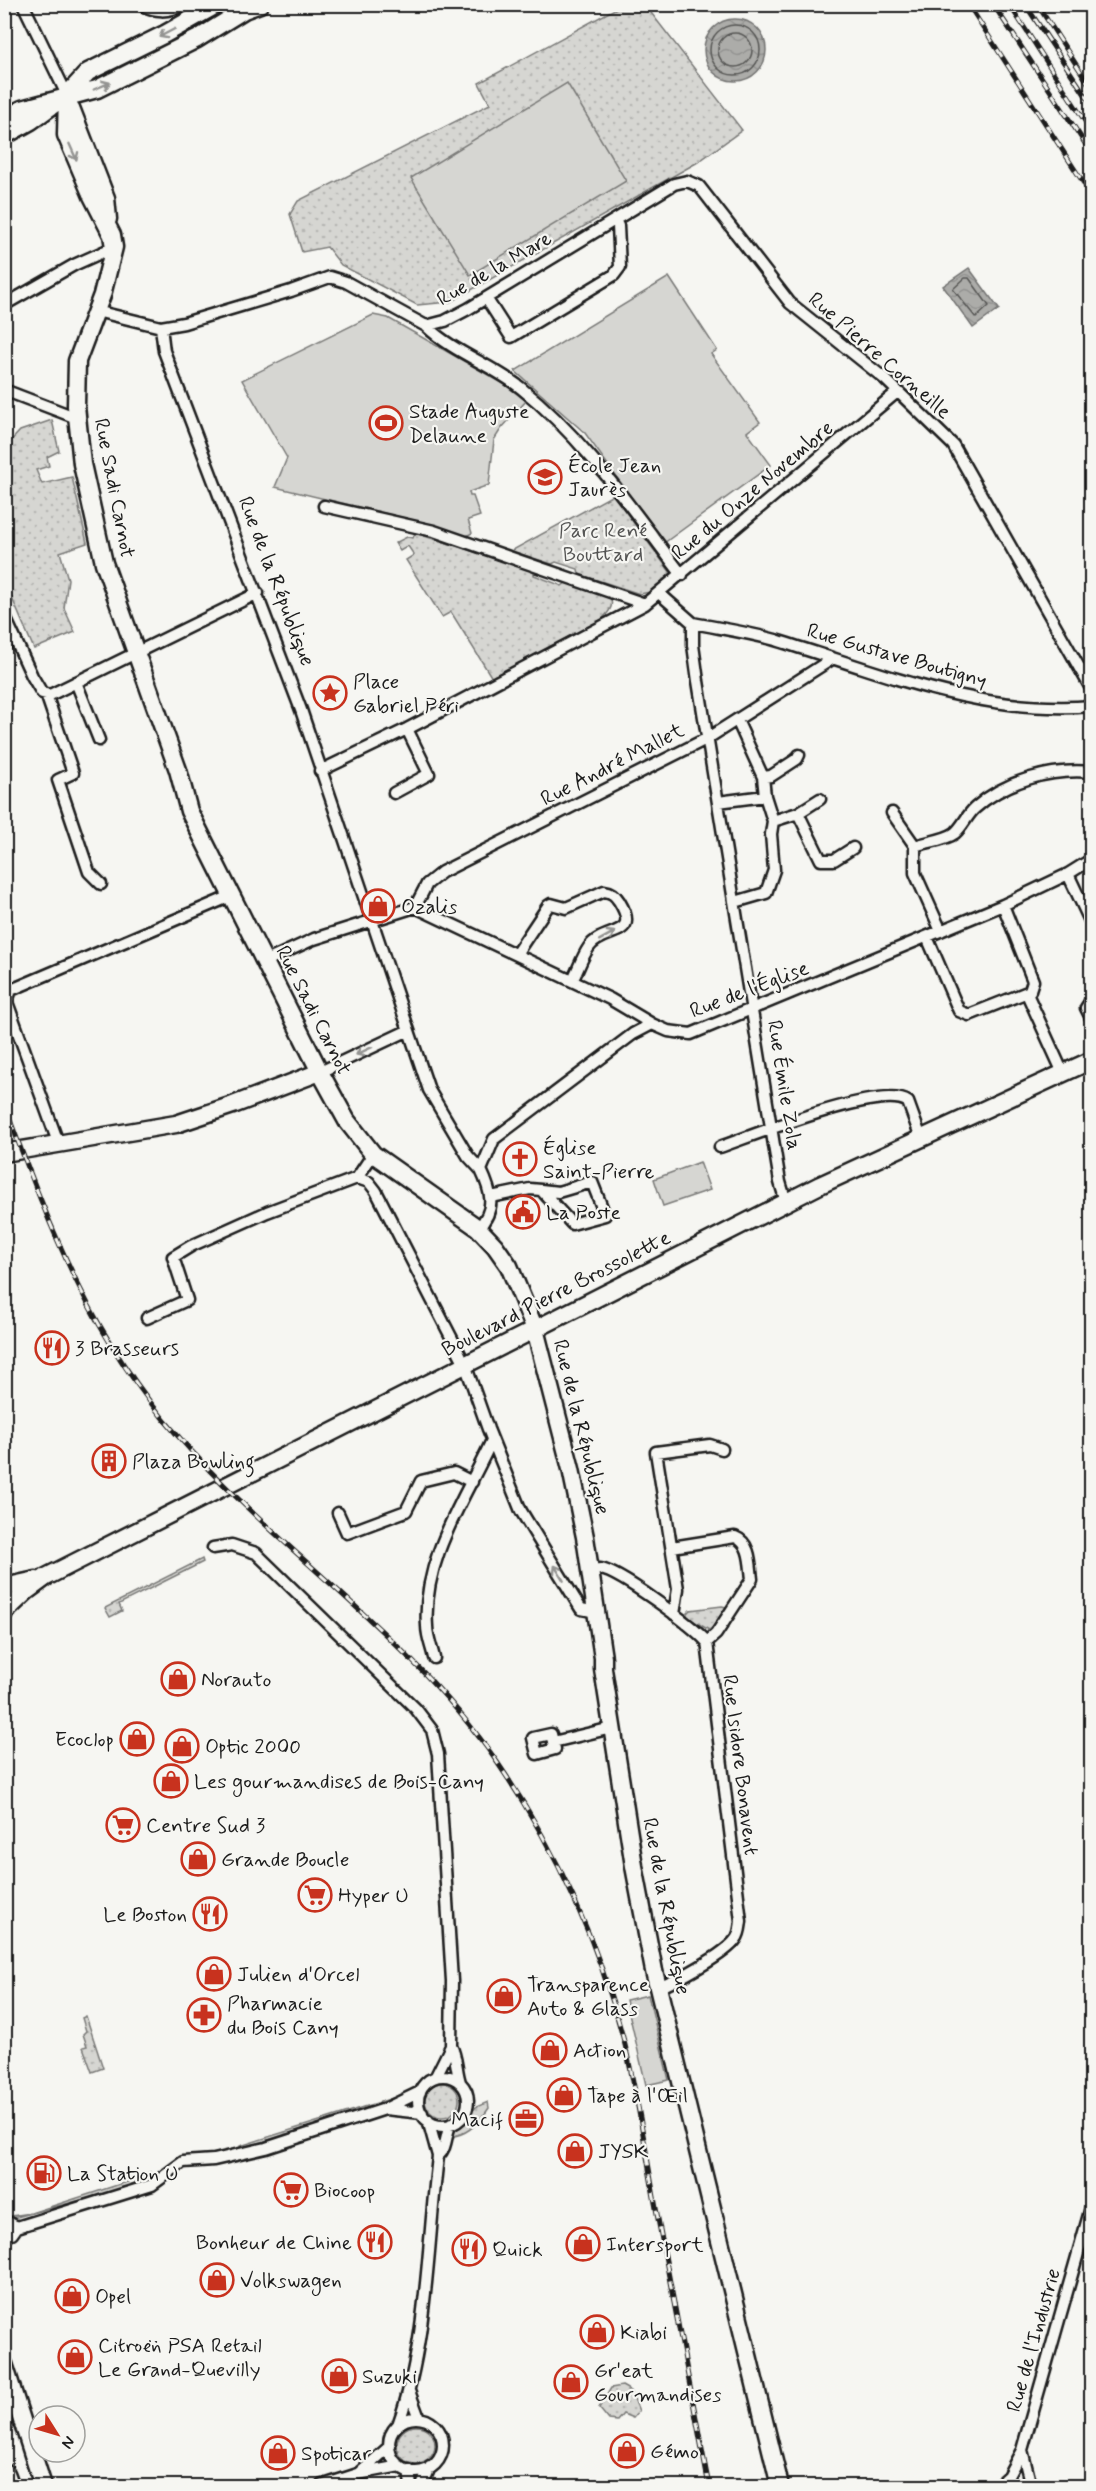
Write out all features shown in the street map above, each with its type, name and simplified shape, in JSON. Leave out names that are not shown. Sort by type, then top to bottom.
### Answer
[{"type":"highway","points":[[4,2475],[8,2487]]},
{"type":"street","points":[[139,4],[156,12],[174,10],[184,4]]},
{"type":"street","points":[[4,136],[31,121],[67,95],[88,72],[165,34],[218,4]]},
{"type":"street","points":[[4,119],[21,109],[67,95],[97,89],[136,71],[244,10],[261,4]]},
{"type":"street","points":[[26,6],[67,95]]},
{"type":"street","name":"Rue Sadi Carnot","points":[[67,95],[66,135],[92,196],[109,226],[114,248],[96,311],[77,361],[77,418],[82,464],[104,563],[178,770],[182,795],[264,962],[347,1121],[373,1154],[478,1228],[495,1246],[508,1266],[534,1329]]},
{"type":"street","name":"Rue de la Mare","points":[[96,311],[161,327],[206,316],[330,277],[346,282],[426,326],[445,321],[486,298],[674,184],[687,181],[699,186]]},
{"type":"street","name":"Rue Pierre Corneille","points":[[699,186],[790,303],[869,366],[953,445],[1092,690]]},
{"type":"street","points":[[486,298],[511,337],[614,275],[620,267],[618,226],[615,220]]},
{"type":"street","points":[[4,305],[74,266],[114,248]]},
{"type":"street","points":[[426,326],[441,340],[520,387],[571,432],[682,575]]},
{"type":"street","name":"Rue de la République","points":[[161,327],[164,351],[301,710],[407,1031],[429,1090],[468,1156],[481,1170]]},
{"type":"street","points":[[4,390],[77,418]]},
{"type":"street","name":"Rue du Onze Novembre","points":[[320,771],[407,729],[645,604],[660,594],[896,393]]},
{"type":"street","points":[[324,506],[434,531],[645,604]]},
{"type":"street","points":[[4,615],[32,676],[42,693],[50,695],[258,593]]},
{"type":"street","points":[[660,594],[693,623]]},
{"type":"street","name":"Rue Gustave Boutigny","points":[[693,623],[780,641],[962,698],[1016,707],[1059,709],[1092,706]]},
{"type":"street","name":"Rue Émile Zola","points":[[693,623],[693,645],[718,802],[780,1182],[786,1202]]},
{"type":"street","name":"Rue André Mallet","points":[[415,907],[427,884],[442,872],[708,738],[832,659]]},
{"type":"street","points":[[76,682],[99,740]]},
{"type":"street","points":[[46,694],[73,773],[57,780],[89,872],[102,884]]},
{"type":"street","points":[[735,902],[766,893],[774,870],[771,834],[773,821],[765,795],[763,777],[737,720]]},
{"type":"street","points":[[394,792],[429,774],[407,729]]},
{"type":"street","points":[[763,777],[771,776],[797,759],[799,755]]},
{"type":"street","points":[[915,846],[954,834],[973,809],[992,794],[1017,782],[1042,776],[1092,772]]},
{"type":"street","points":[[718,802],[765,795]]},
{"type":"street","points":[[773,821],[798,813],[820,799]]},
{"type":"street","points":[[798,813],[821,860],[834,860],[853,848]]},
{"type":"street","points":[[892,813],[915,846],[915,873],[921,891],[941,931]]},
{"type":"street","name":"Rue de l'Église","points":[[415,907],[610,999],[652,1024],[668,1031],[691,1034],[1003,904],[1068,874],[1092,859]]},
{"type":"street","points":[[1068,874],[1092,925]]},
{"type":"street","points":[[516,954],[551,904],[563,908],[604,891],[610,892],[615,895],[627,914],[628,920],[624,927],[590,945],[572,981]]},
{"type":"street","points":[[59,1145],[7,1002],[7,995],[11,990],[231,896]]},
{"type":"street","points":[[1003,904],[1033,981],[1028,996],[1063,1073]]},
{"type":"street","points":[[264,962],[314,939],[415,907]]},
{"type":"street","points":[[927,937],[959,1011],[969,1015],[1030,991]]},
{"type":"street","points":[[1092,999],[1086,1008],[1092,1020]]},
{"type":"street","points":[[478,1228],[488,1217],[491,1197],[481,1170],[494,1139],[633,1034],[652,1024]]},
{"type":"street","points":[[4,1154],[176,1124],[320,1072],[407,1031]]},
{"type":"street","name":"Boulevard Pierre Brossolette","points":[[5,1611],[46,1577],[534,1329],[786,1202],[1092,1060]]},
{"type":"street","points":[[720,1147],[838,1105],[898,1098],[908,1102],[921,1138]]},
{"type":"street","points":[[147,1318],[187,1299],[172,1257],[191,1246],[267,1212],[357,1178],[373,1154]]},
{"type":"street","points":[[357,1178],[369,1182],[376,1191],[465,1364],[492,1440],[527,1521],[581,1609],[597,1612]]},
{"type":"street","points":[[491,1197],[530,1189],[541,1190],[558,1192],[592,1182],[605,1215],[572,1224],[541,1190]]},
{"type":"street","name":"Rue de la République","points":[[534,1329],[571,1469],[591,1571],[612,1728],[634,1866],[658,1988],[780,2487]]},
{"type":"street","points":[[434,1658],[426,1628],[432,1571],[442,1541],[492,1440]]},
{"type":"street","points":[[674,1614],[678,1589],[656,1452],[710,1445],[722,1449]]},
{"type":"street","points":[[338,1513],[347,1533],[406,1511],[421,1481],[454,1473],[472,1482]]},
{"type":"street","points":[[591,1571],[600,1569],[617,1576],[696,1629],[707,1642],[716,1634],[752,1579],[746,1546],[742,1540],[735,1537],[672,1547]]},
{"type":"street","points":[[213,1548],[232,1545],[256,1553],[416,1708],[432,1730],[438,1755],[452,1981],[451,2046],[436,2076],[424,2085],[420,2092],[419,2106],[438,2156],[418,2344],[409,2391],[398,2426],[390,2438],[393,2457],[404,2468],[411,2487]]},
{"type":"street","name":"Boulevard Pierre Brossolette","points":[[4,1587],[46,1577]]},
{"type":"street","name":"Rue Isidore Bonavent","points":[[658,1988],[676,1981],[730,1946],[740,1932],[741,1921],[707,1642]]},
{"type":"street","points":[[553,1742],[612,1728]]},
{"type":"street","points":[[438,2156],[443,2151],[446,2131],[462,2116],[467,2104],[466,2093],[456,2070],[455,2053],[451,2046]]},
{"type":"street","points":[[436,2076],[448,2076],[460,2082]]},
{"type":"street","points":[[4,2236],[12,2234],[18,2227],[152,2185],[183,2162],[214,2160],[253,2152],[385,2109],[420,2092]]},
{"type":"street","points":[[385,2109],[425,2117],[438,2125],[451,2124]]},
{"type":"street","name":"Rue de l'Industrie","points":[[1031,2487],[1022,2450],[1092,2204]]},
{"type":"street","points":[[4,2224],[10,2223],[18,2227]]},
{"type":"street","points":[[4,2364],[44,2487]]},
{"type":"street","points":[[409,2391],[419,2418]]},
{"type":"street","points":[[321,2487],[358,2474],[404,2468],[424,2470],[440,2457],[442,2439],[435,2425],[419,2418],[408,2420],[398,2426]]},
{"type":"street","points":[[358,2474],[390,2446]]},
{"type":"street","points":[[998,2487],[1008,2476],[1022,2450]]},
{"type":"street","points":[[422,2487],[430,2467]]},
{"type":"green space","points":[[622,5],[645,5],[742,130],[698,162],[450,302],[417,305],[341,265],[327,247],[302,252],[290,214],[298,201],[490,104],[479,83]]},
{"type":"green space","points":[[567,83],[626,181],[470,275],[411,178]]},
{"type":"green space","points":[[669,277],[717,350],[711,354],[760,422],[747,432],[771,465],[664,543],[585,433],[515,371]]},
{"type":"green space","name":"Stade Auguste Delaune","points":[[373,315],[388,318],[504,384],[526,401],[494,440],[489,485],[469,492],[470,496],[473,496],[480,516],[468,520],[472,533],[466,536],[434,525],[275,487],[287,458],[242,380]]},
{"type":"green space","points":[[52,420],[59,451],[47,457],[49,466],[36,470],[42,484],[72,477],[87,543],[60,552],[68,579],[64,608],[75,632],[34,649],[5,582],[5,447],[20,431]]},
{"type":"green space","name":"Parc René Bouttard","points":[[613,495],[671,573],[650,592],[640,594],[579,574],[578,569],[556,562],[552,564],[511,551]]},
{"type":"green space","points":[[415,533],[534,571],[534,575],[562,586],[567,582],[610,597],[611,607],[601,620],[492,678],[451,612],[442,617],[406,560],[414,555],[408,546],[400,551],[395,543],[407,537],[413,538]]},
{"type":"green space","points":[[700,1162],[710,1190],[663,1206],[654,1179]]},
{"type":"green space","points":[[202,1559],[203,1562],[119,1604],[122,1611],[110,1617],[105,1608]]},
{"type":"green space","points":[[722,1606],[727,1610],[717,1625],[709,1630],[687,1617],[690,1610]]},
{"type":"green space","points":[[648,1995],[669,2080],[646,2085],[626,2000]]},
{"type":"green space","points":[[86,2016],[103,2068],[92,2072],[83,2047],[87,2046],[83,2034],[86,2031],[82,2018]]},
{"type":"green space","points":[[442,2083],[454,2088],[459,2100],[454,2112],[442,2117],[430,2112],[425,2100],[430,2088]]},
{"type":"green space","points":[[396,2097],[358,2112],[240,2149],[240,2146]]},
{"type":"green space","points":[[488,2102],[489,2108],[473,2126],[463,2133],[451,2136],[476,2107]]},
{"type":"green space","points":[[150,2172],[152,2174],[131,2187],[5,2220],[5,2217],[31,2213],[136,2179]]},
{"type":"green space","points":[[622,2386],[631,2391],[639,2411],[633,2418],[623,2414],[617,2421],[609,2420],[599,2408],[611,2388]]},
{"type":"green space","points":[[416,2426],[429,2432],[435,2445],[429,2458],[416,2464],[403,2458],[397,2445],[403,2432]]},
{"type":"water","points":[[735,19],[747,21],[757,28],[764,38],[766,50],[764,62],[757,72],[747,79],[735,81],[723,79],[713,72],[706,62],[704,50],[706,38],[713,28],[723,21]]},
{"type":"water","points":[[969,268],[999,309],[973,328],[943,286]]},
{"type":"railway","points":[[968,4],[1092,196]]},
{"type":"railway","points":[[993,4],[1092,154]]},
{"type":"railway","points":[[1009,4],[1092,132]]},
{"type":"railway","points":[[1025,4],[1092,105]]},
{"type":"railway","points":[[1037,4],[1092,89]]},
{"type":"railway","points":[[4,1104],[38,1194],[75,1279],[120,1359],[147,1398],[216,1477],[385,1634],[463,1717],[497,1762],[557,1863],[589,1934],[625,2045],[709,2486]]},
{"type":"place","name":"Stade Auguste Delaune","points":[[386,423]]},
{"type":"place","name":"École Jean Jaurès","points":[[545,477]]},
{"type":"place","name":"Place Gabriel Péri","points":[[330,693]]},
{"type":"place","name":"Ozalis","points":[[378,906]]},
{"type":"place","name":"Église Saint-Pierre","points":[[520,1159]]},
{"type":"place","name":"La Poste","points":[[523,1212]]},
{"type":"place","name":"3 Brasseurs","points":[[52,1348]]},
{"type":"place","name":"Plaza Bowling","points":[[109,1461]]},
{"type":"place","name":"Norauto","points":[[178,1679]]},
{"type":"place","name":"Ecoclop","points":[[137,1739]]},
{"type":"place","name":"Optic 2000","points":[[182,1746]]},
{"type":"place","name":"Les gourmandises de Bois-Cany","points":[[171,1781]]},
{"type":"place","name":"Centre Sud 3","points":[[123,1825]]},
{"type":"place","name":"Grande Boucle","points":[[198,1859]]},
{"type":"place","name":"Hyper U","points":[[315,1895]]},
{"type":"place","name":"Le Boston","points":[[210,1914]]},
{"type":"place","name":"Julien d'Orcel","points":[[214,1974]]},
{"type":"place","name":"Transparence Auto & Glass","points":[[504,1996]]},
{"type":"place","name":"Pharmacie du Bois Cany","points":[[204,2015]]},
{"type":"place","name":"Action","points":[[550,2050]]},
{"type":"place","name":"Tape à l'Œil","points":[[564,2095]]},
{"type":"place","name":"Macif","points":[[526,2119]]},
{"type":"place","name":"JYSK","points":[[575,2151]]},
{"type":"place","name":"La Station U","points":[[44,2173]]},
{"type":"place","name":"Biocoop","points":[[291,2190]]},
{"type":"place","name":"Bonheur de Chine","points":[[375,2242]]},
{"type":"place","name":"Intersport","points":[[583,2244]]},
{"type":"place","name":"Quick","points":[[469,2249]]},
{"type":"place","name":"Volkswagen","points":[[217,2280]]},
{"type":"place","name":"Opel","points":[[72,2296]]},
{"type":"place","name":"Kiabi","points":[[597,2332]]},
{"type":"place","name":"Citroën PSA Retail Le Grand-Quevilly","points":[[75,2357]]},
{"type":"place","name":"Suzuki","points":[[339,2376]]},
{"type":"place","name":"Gr'eat Gourmandises","points":[[571,2382]]},
{"type":"place","name":"Gémo","points":[[627,2451]]},
{"type":"place","name":"Spoticar","points":[[278,2453]]}]
